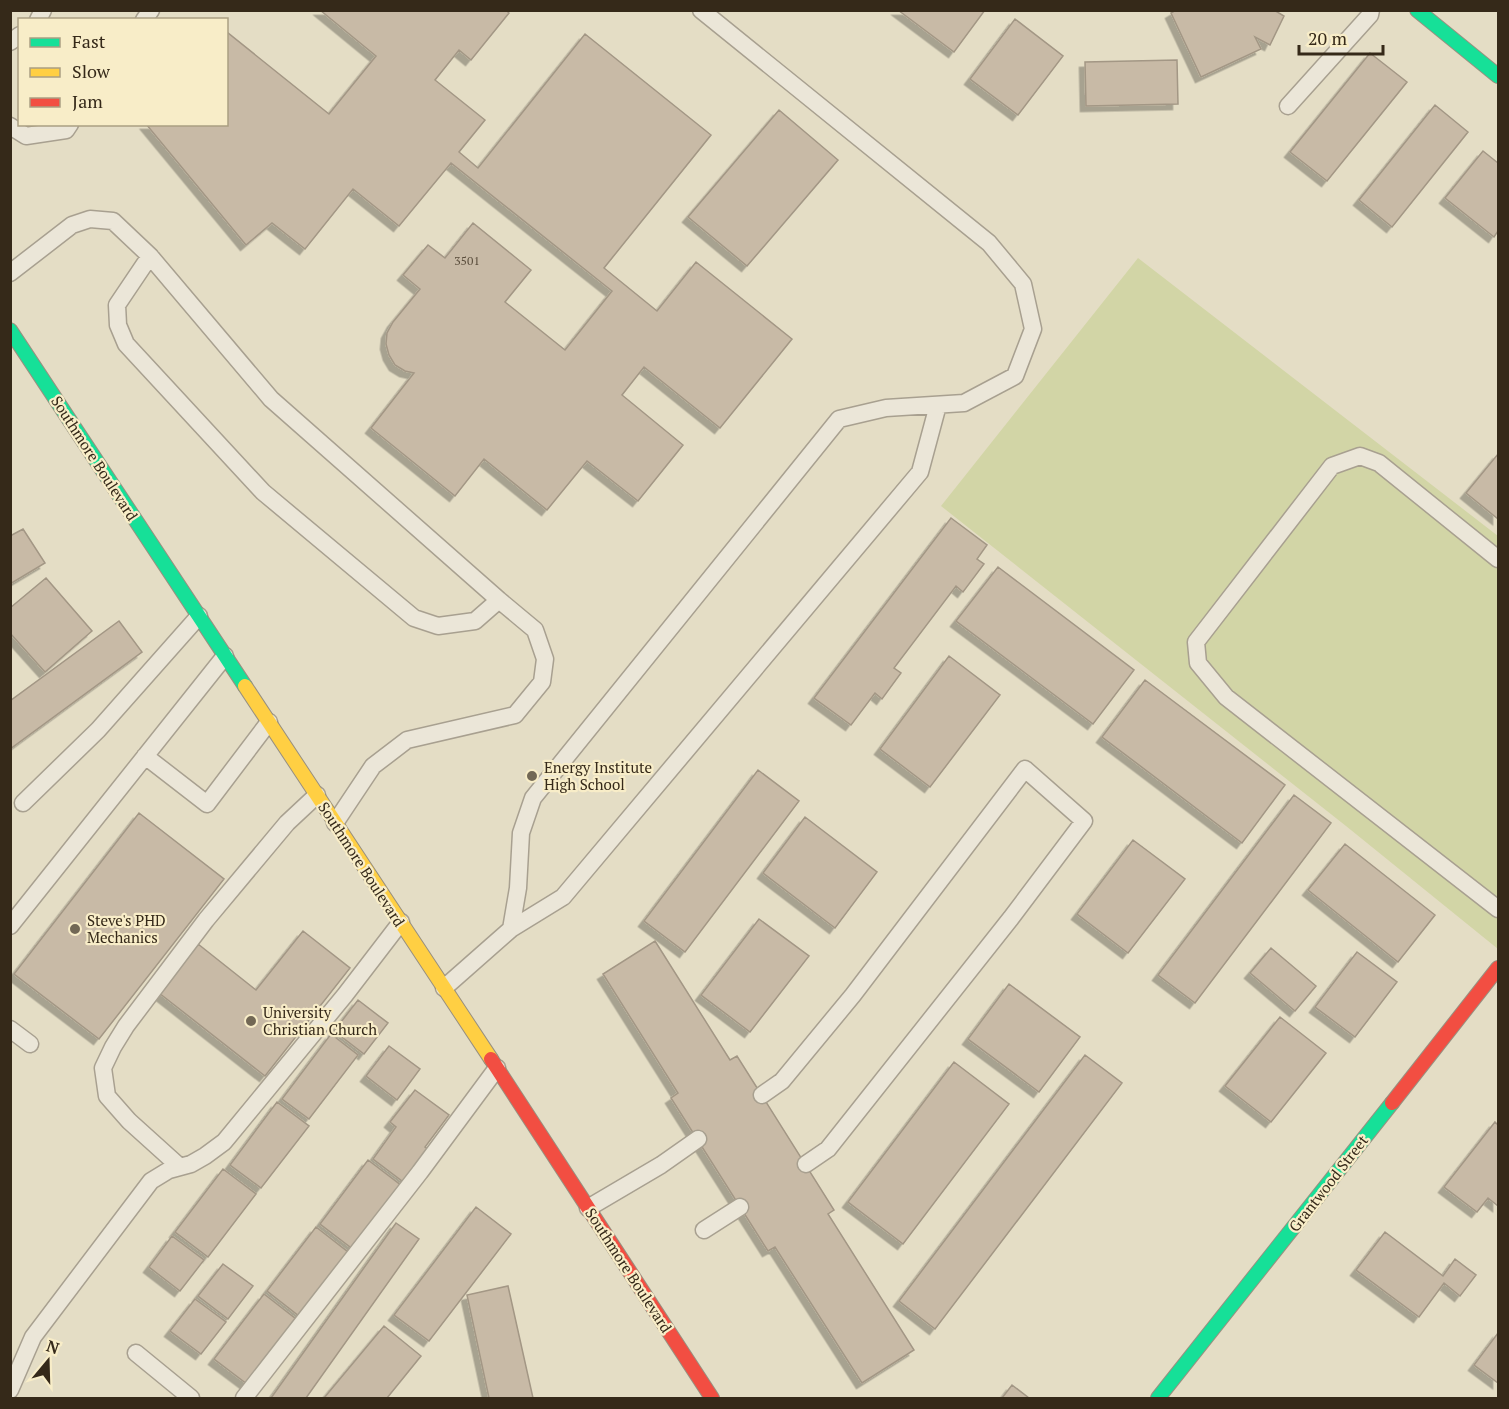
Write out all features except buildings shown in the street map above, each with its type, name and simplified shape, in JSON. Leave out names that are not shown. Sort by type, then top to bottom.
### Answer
[{"type":"street","points":[[1417,10],[1498,76]]},
{"type":"street","name":"Southmore Boulevard","points":[[10,330],[712,1398]]},
{"type":"street","name":"Grantwood Street","points":[[1158,1398],[1498,968]]},
{"type":"lane","points":[[511,929],[518,888],[521,833],[533,798],[839,419],[886,408],[964,403],[1015,376],[1033,329],[1023,284],[989,243],[701,10]]},
{"type":"lane","points":[[1288,106],[1370,15],[1371,10]]},
{"type":"lane","points":[[10,126],[26,136],[66,130],[69,126]]},
{"type":"lane","points":[[10,273],[72,225],[90,219],[113,221],[150,256],[271,399],[535,630],[545,659],[542,682],[515,715],[407,740],[373,766],[335,823]]},
{"type":"lane","points":[[150,256],[117,305],[118,325],[126,344],[262,492],[414,618],[438,626],[475,621],[500,600]]},
{"type":"lane","points":[[444,988],[511,929],[563,897],[921,472],[938,405]]},
{"type":"lane","points":[[1498,559],[1378,463],[1360,456],[1332,466],[1196,642],[1198,663],[1226,697],[1498,909]]},
{"type":"lane","points":[[23,803],[98,730],[199,616]]},
{"type":"lane","points":[[10,926],[225,656]]},
{"type":"lane","points":[[145,756],[207,804],[269,722]]},
{"type":"lane","points":[[762,1095],[782,1081],[853,995],[1025,769],[1084,821],[1011,918],[828,1149],[806,1164]]},
{"type":"lane","points":[[180,1167],[129,1121],[107,1096],[103,1068],[126,1026],[206,920],[287,823],[317,795]]},
{"type":"lane","points":[[10,1390],[33,1336],[151,1181],[169,1170],[191,1164],[224,1142],[345,995],[401,922]]},
{"type":"lane","points":[[10,1029],[30,1044]]},
{"type":"lane","points":[[244,1398],[420,1172],[497,1068]]},
{"type":"lane","points":[[588,1208],[661,1165],[698,1139]]},
{"type":"lane","points":[[704,1230],[736,1210]]},
{"type":"lane","points":[[136,1353],[190,1398]]},
{"type":"green space","points":[[1138,258],[1498,536],[1498,949],[941,506]]},
{"type":"traffic: fast","points":[[1417,10],[1498,76]]},
{"type":"traffic: fast","points":[[10,330],[245,686]]},
{"type":"traffic: fast","points":[[1158,1398],[1392,1103]]},
{"type":"traffic: slow","points":[[245,686],[491,1059]]},
{"type":"traffic: jam","points":[[1392,1103],[1498,968]]},
{"type":"traffic: jam","points":[[491,1059],[712,1398]]},
{"type":"place","name":"Energy Institute High School","points":[[532,776]]},
{"type":"place","name":"Steve's PHD Mechanics","points":[[75,929]]},
{"type":"place","name":"University Christian Church","points":[[251,1021]]}]
